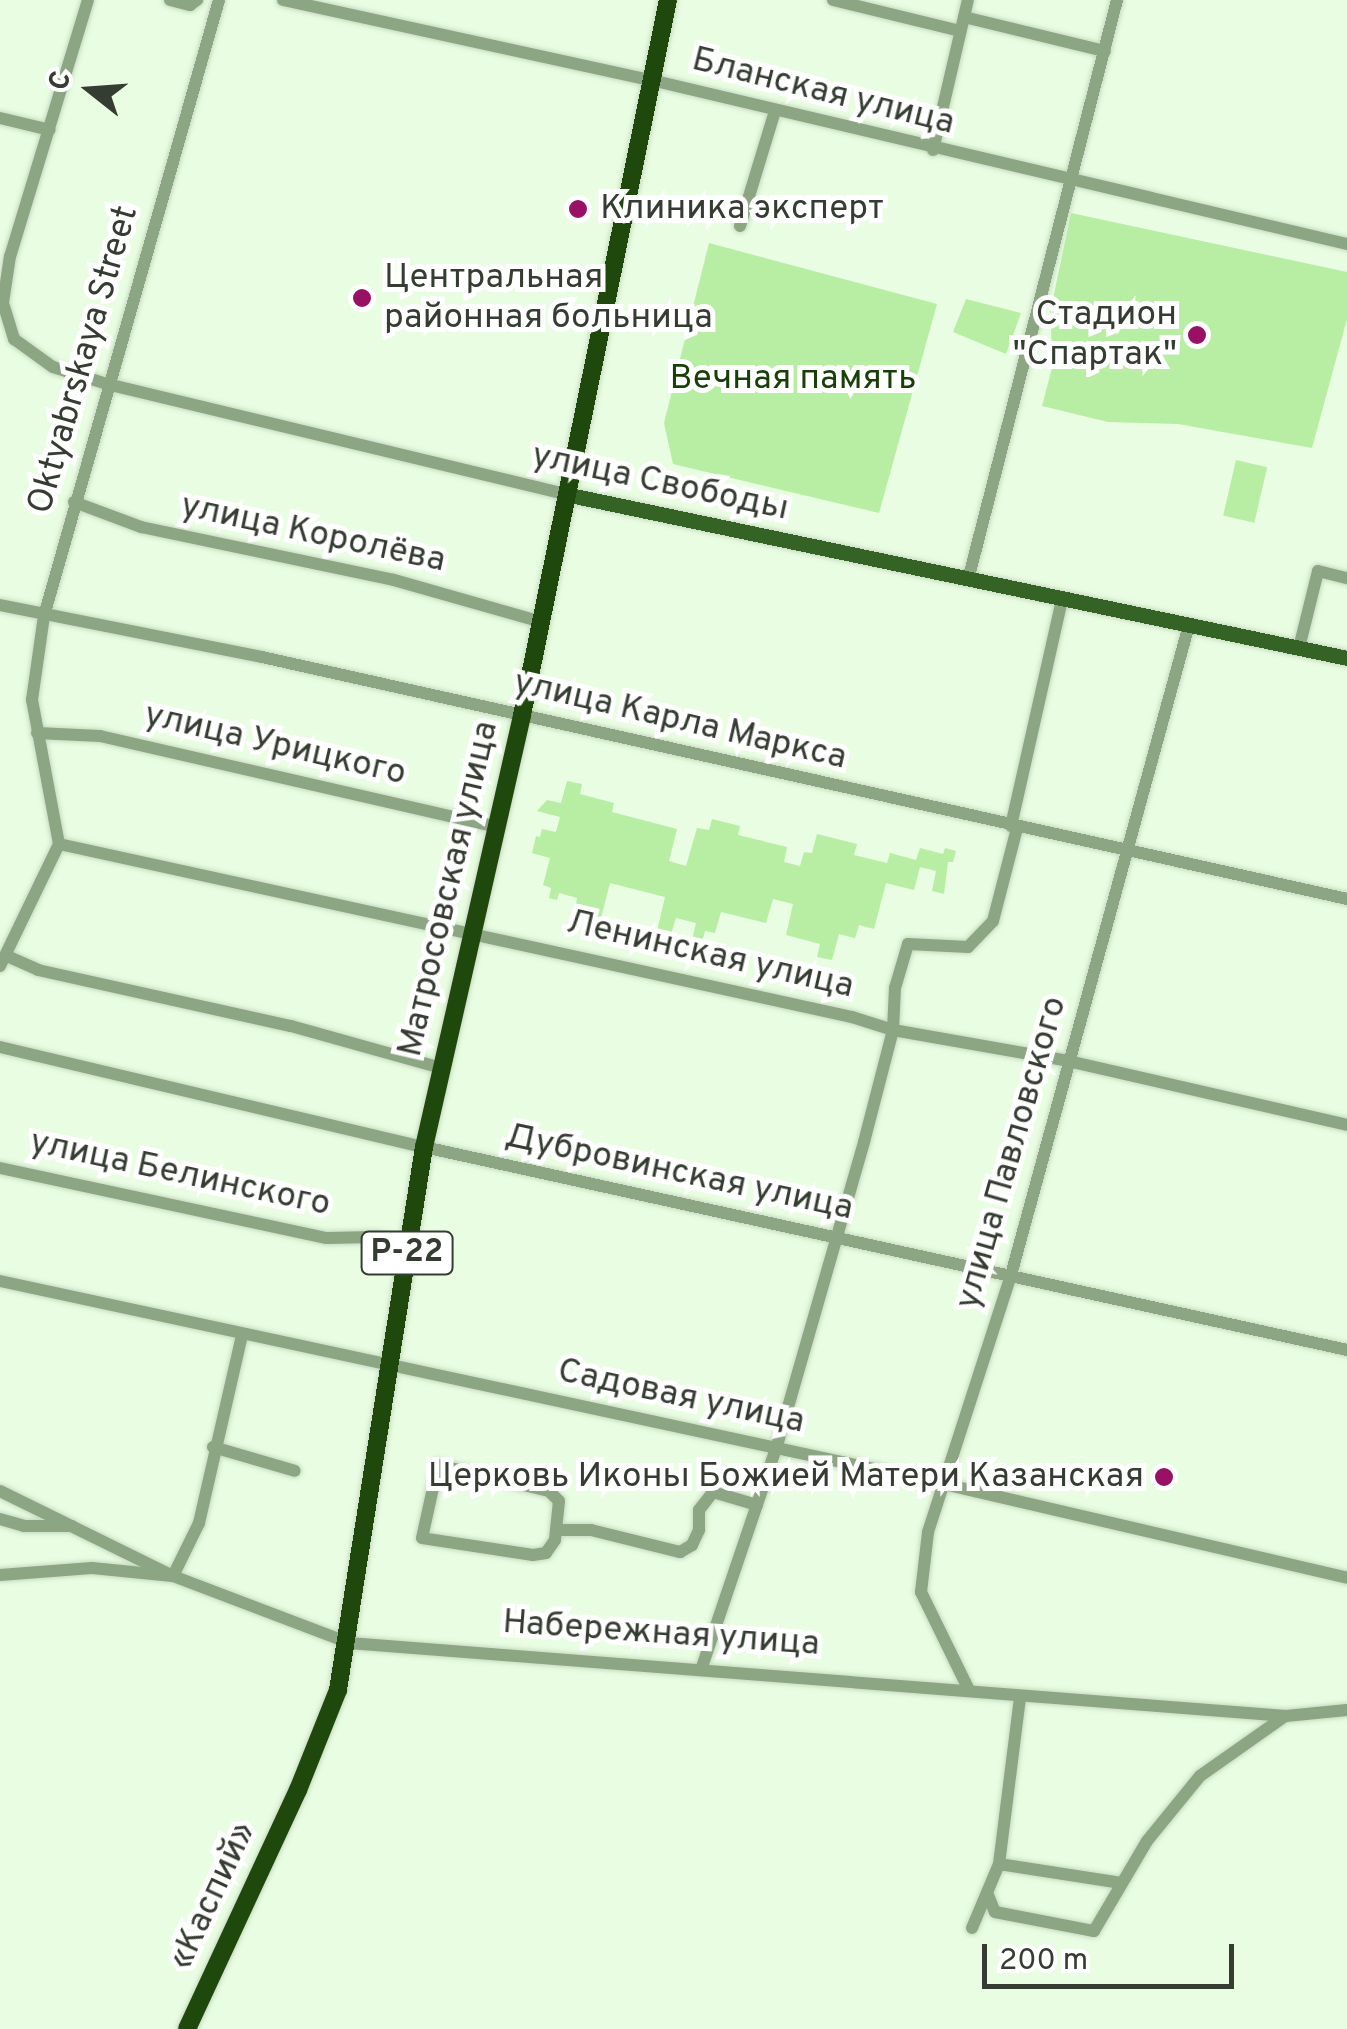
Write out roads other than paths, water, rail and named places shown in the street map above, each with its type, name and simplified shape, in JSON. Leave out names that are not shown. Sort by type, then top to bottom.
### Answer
[{"type":"highway","name":"Матросовская улица","points":[[298,1790],[338,1690],[349,1643],[424,1147],[522,714],[668,0]]},
{"type":"highway","name":"«Каспий»","points":[[187,2029],[298,1790]]},
{"type":"main road","name":"улица Свободы","points":[[565,494],[1347,656]]},
{"type":"street","name":"улица Свободы","points":[[88,0],[10,256],[2,302],[3,326],[29,353],[53,368],[107,384],[565,494]]},
{"type":"street","points":[[170,0],[190,4],[197,0]]},
{"type":"street","name":"Oktyabrskaya Street","points":[[59,844],[32,700],[44,616],[219,0]]},
{"type":"street","name":"Бланская улица","points":[[283,0],[651,80],[933,150],[1347,244]]},
{"type":"street","points":[[833,0],[1105,51]]},
{"type":"street","points":[[933,150],[968,0]]},
{"type":"street","points":[[968,580],[1117,0]]},
{"type":"street","points":[[740,226],[775,111]]},
{"type":"street","points":[[0,118],[50,130]]},
{"type":"street","name":"улица Королёва","points":[[74,502],[141,527],[394,580],[541,622]]},
{"type":"street","points":[[1300,648],[1318,572],[1347,578]]},
{"type":"street","points":[[702,1667],[776,1449],[893,1030],[894,988],[908,944],[968,946],[993,922],[1062,600]]},
{"type":"street","name":"улица Карла Маркса","points":[[0,604],[522,714],[1128,854],[1347,900]]},
{"type":"street","name":"улица Павловского","points":[[968,1688],[920,1592],[928,1532],[1011,1275],[1189,625]]},
{"type":"street","name":"улица Урицкого","points":[[37,733],[100,736],[497,828]]},
{"type":"street","points":[[59,844],[3,961],[291,1026],[441,1068]]},
{"type":"street","name":"Ленинская улица","points":[[59,844],[473,933],[893,1030],[1068,1061],[1347,1125]]},
{"type":"street","name":"Дубровинская улица","points":[[0,1047],[424,1147],[1347,1350]]},
{"type":"street","name":"улица Белинского","points":[[0,1168],[326,1238],[374,1237],[408,1242]]},
{"type":"street","name":"Садовая улица","points":[[0,1281],[944,1484],[1347,1578]]},
{"type":"street","points":[[0,1574],[92,1568],[173,1576],[199,1523],[242,1336]]},
{"type":"street","points":[[214,1447],[296,1471]]},
{"type":"street","points":[[438,1465],[549,1491],[559,1501],[558,1530],[546,1553],[534,1556],[422,1538],[438,1465]]},
{"type":"street","name":"Набережная улица","points":[[0,1490],[81,1526],[173,1576],[349,1643],[702,1667],[968,1688],[1020,1697],[1164,1703],[1286,1716],[1347,1710]]},
{"type":"street","points":[[558,1530],[590,1530],[680,1552],[692,1545],[699,1530],[699,1510],[713,1492],[757,1504]]},
{"type":"street","points":[[0,1519],[24,1526],[81,1526]]},
{"type":"street","points":[[972,1928],[1000,1864],[1020,1697]]},
{"type":"street","points":[[988,1895],[995,1912],[1094,1931],[1147,1841],[1200,1776],[1286,1716]]},
{"type":"street","points":[[1000,1864],[1122,1882]]},
{"type":"place","name":"Клиника эксперт","points":[[578,209]]},
{"type":"place","name":"Центральная районная больница","points":[[362,298]]},
{"type":"place","name":"Стадион \"Спартак\"","points":[[1197,335]]},
{"type":"place","name":"Церковь Иконы Божией Матери Казанская","points":[[1164,1477]]},
{"type":"park label","name":"Вечная память","points":[[793,379]]}]
